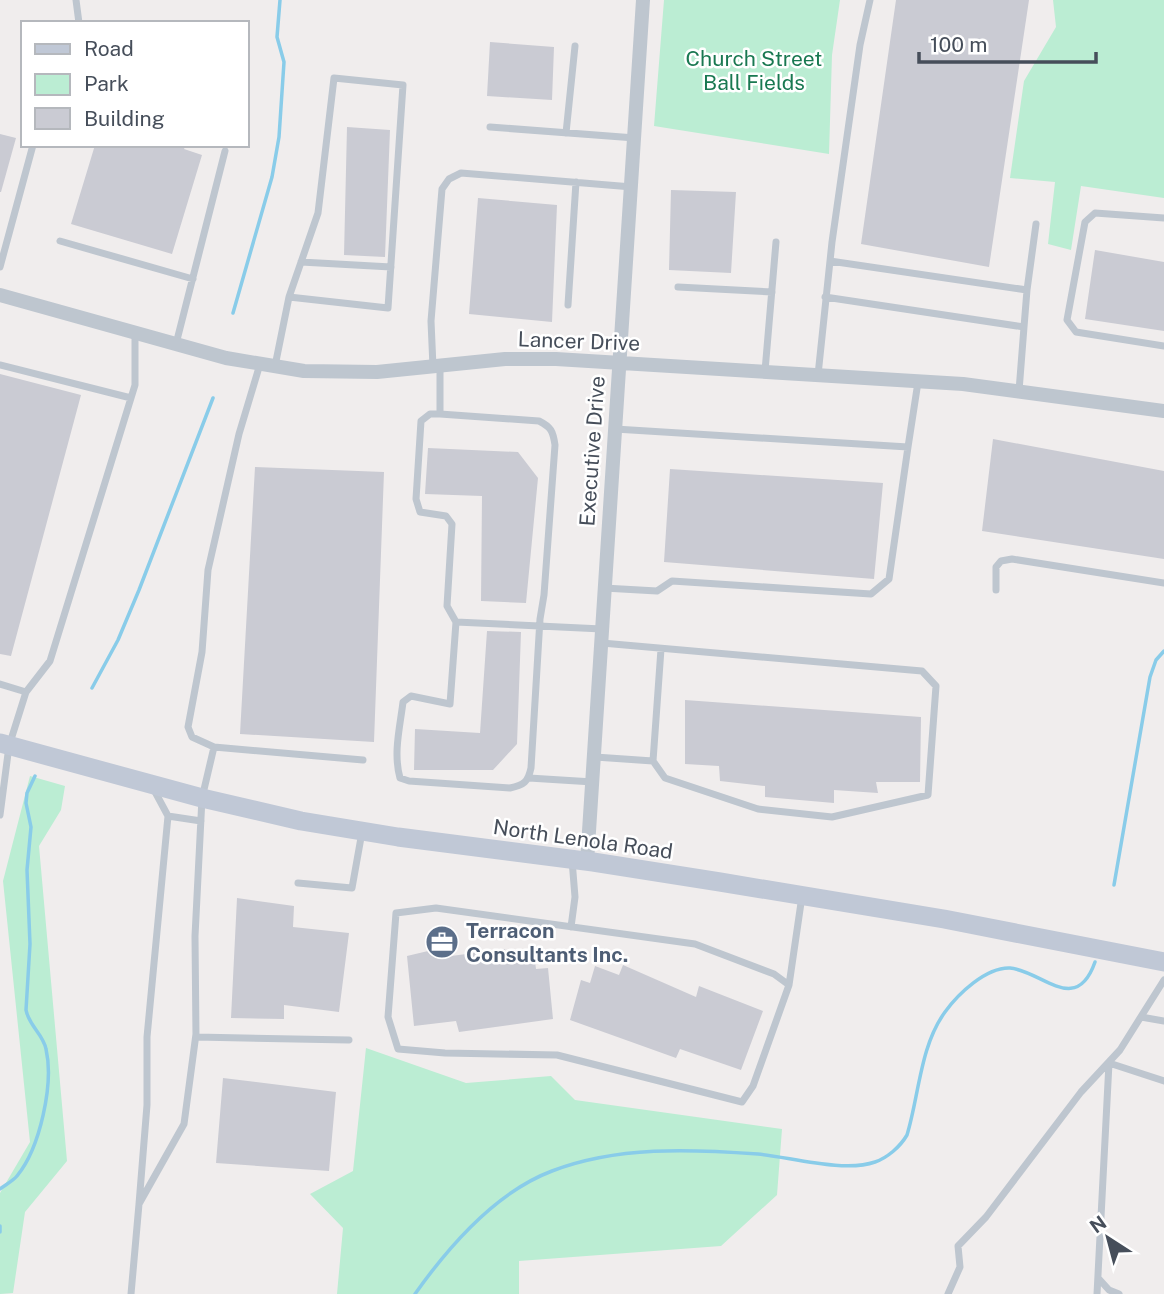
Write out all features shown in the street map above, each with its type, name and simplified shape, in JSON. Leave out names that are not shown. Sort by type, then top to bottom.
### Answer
[{"type":"main road","name":"North Lenola Road","points":[[4,744],[202,798],[301,821],[802,896],[1051,939],[1164,962]]},
{"type":"street","name":"Executive Drive","points":[[580,861],[595,757],[643,0]]},
{"type":"street","name":"Lancer Drive","points":[[0,295],[176,344],[275,367],[353,373],[523,358],[918,381],[1019,391],[1164,411]]},
{"type":"lane","points":[[76,0],[79,21]]},
{"type":"lane","points":[[818,374],[825,297],[860,45],[870,0]]},
{"type":"lane","points":[[566,133],[575,46]]},
{"type":"lane","points":[[275,367],[289,297],[318,213],[334,78],[403,85],[388,308],[289,297]]},
{"type":"lane","points":[[490,127],[635,138]]},
{"type":"lane","points":[[0,267],[32,147]]},
{"type":"lane","points":[[176,344],[225,152]]},
{"type":"lane","points":[[440,414],[430,321],[444,184],[461,173],[632,187]]},
{"type":"lane","points":[[568,305],[576,182]]},
{"type":"lane","points":[[1164,218],[1095,213],[1085,222],[1067,320],[1076,332],[1164,346]]},
{"type":"lane","points":[[1019,391],[1027,290],[1036,224]]},
{"type":"lane","points":[[60,241],[193,278]]},
{"type":"lane","points":[[765,371],[776,242]]},
{"type":"lane","points":[[830,261],[1027,290]]},
{"type":"lane","points":[[301,262],[391,267]]},
{"type":"lane","points":[[678,286],[772,292]]},
{"type":"lane","points":[[825,297],[1024,327]]},
{"type":"lane","points":[[0,815],[4,744],[26,692],[50,661],[135,385],[135,332]]},
{"type":"lane","points":[[260,364],[239,434],[208,570],[202,652],[188,727],[192,737],[214,747],[363,760]]},
{"type":"lane","points":[[0,365],[131,398]]},
{"type":"lane","points":[[604,588],[657,591],[672,580],[871,594],[890,579],[918,381]]},
{"type":"lane","points":[[430,414],[538,421],[549,426],[554,433],[531,768],[524,785],[510,788],[409,781],[400,778],[397,745],[403,702],[411,696],[450,704],[456,622],[446,606],[452,524],[446,516],[420,512],[415,499],[421,421],[430,414]]},
{"type":"lane","points":[[614,429],[908,447]]},
{"type":"lane","points":[[996,590],[996,567],[1001,561],[1012,559],[1164,583]]},
{"type":"lane","points":[[456,622],[540,625],[661,649],[922,671],[936,686],[928,795],[832,817],[758,809],[665,778],[653,761],[661,649]]},
{"type":"lane","points":[[0,684],[26,692]]},
{"type":"lane","points":[[139,1204],[184,1124],[196,1034],[195,936],[202,798],[214,747]]},
{"type":"lane","points":[[595,757],[653,761]]},
{"type":"lane","points":[[529,778],[593,782]]},
{"type":"lane","points":[[131,1294],[147,1105],[147,1037],[168,816],[151,784]]},
{"type":"lane","points":[[168,816],[201,821]]},
{"type":"lane","points":[[298,883],[352,888],[362,832]]},
{"type":"lane","points":[[571,927],[580,861]]},
{"type":"lane","points":[[789,985],[774,974],[695,944],[436,908],[396,913],[388,1017],[398,1049],[445,1054],[557,1055],[742,1102],[752,1086],[789,985],[802,896]]},
{"type":"lane","points":[[948,1294],[960,1267],[958,1246],[986,1217],[1081,1092],[1120,1051],[1164,981]]},
{"type":"lane","points":[[1141,1017],[1164,1021]]},
{"type":"lane","points":[[196,1034],[196,1037],[349,1040]]},
{"type":"lane","points":[[1109,1063],[1164,1081]]},
{"type":"lane","points":[[1097,1294],[1109,1063]]},
{"type":"lane","points":[[1099,1279],[1109,1290],[1119,1294]]},
{"type":"green space","name":"Church Street Ball Fields","points":[[664,0],[840,0],[832,55],[829,154],[654,126]]},
{"type":"green space","points":[[1053,0],[1164,0],[1164,198],[1081,186],[1071,250],[1048,244],[1055,182],[1010,178],[1024,81],[1056,27]]},
{"type":"green space","points":[[30,776],[65,786],[61,810],[39,846],[67,1161],[25,1212],[13,1293],[0,1294],[0,1193],[30,1142],[3,881]]},
{"type":"green space","points":[[366,1048],[466,1083],[551,1076],[575,1100],[782,1129],[777,1195],[721,1246],[519,1261],[519,1294],[337,1294],[343,1228],[310,1194],[353,1171]]},
{"type":"building","points":[[896,0],[1029,0],[989,267],[861,244]]},
{"type":"building","points":[[490,42],[554,47],[552,100],[487,96]]},
{"type":"building","points":[[347,127],[390,130],[385,257],[344,255]]},
{"type":"building","points":[[0,134],[16,138],[1,192],[0,192]]},
{"type":"building","points":[[94,147],[185,147],[184,149],[202,155],[172,254],[71,224]]},
{"type":"building","points":[[671,190],[736,192],[731,273],[669,270]]},
{"type":"building","points":[[478,198],[557,205],[552,322],[469,314]]},
{"type":"building","points":[[1095,250],[1164,262],[1164,331],[1085,319]]},
{"type":"building","points":[[0,374],[81,395],[11,656],[0,654]]},
{"type":"building","points":[[993,439],[1164,471],[1164,559],[982,531]]},
{"type":"building","points":[[428,448],[518,452],[538,478],[526,603],[481,601],[482,496],[425,494]]},
{"type":"building","points":[[255,467],[384,472],[374,742],[240,734]]},
{"type":"building","points":[[670,469],[883,483],[874,579],[664,562]]},
{"type":"building","points":[[487,631],[521,632],[517,744],[493,770],[414,770],[415,729],[480,733]]},
{"type":"building","points":[[685,700],[921,717],[920,782],[876,782],[878,793],[834,790],[834,803],[765,797],[765,786],[720,781],[719,766],[685,764]]},
{"type":"building","points":[[237,898],[294,906],[293,927],[349,933],[339,1012],[284,1005],[284,1019],[231,1018]]},
{"type":"building","points":[[449,946],[451,956],[505,949],[507,957],[534,953],[536,969],[548,968],[553,1019],[459,1032],[456,1021],[414,1026],[407,956]]},
{"type":"building","points":[[623,965],[696,997],[699,986],[763,1011],[741,1070],[680,1049],[676,1058],[570,1020],[581,980],[590,983],[595,966],[619,975]]},
{"type":"building","points":[[223,1078],[336,1092],[329,1171],[216,1163]]},
{"type":"waterway","points":[[233,313],[272,177],[279,137],[284,62],[277,37],[280,0]]},
{"type":"waterway","points":[[92,688],[118,640],[139,590],[213,398]]},
{"type":"waterway","points":[[1114,885],[1150,677],[1156,660],[1164,651]]},
{"type":"waterway","points":[[0,1189],[17,1176],[32,1149],[43,1115],[48,1080],[46,1049],[26,1010],[30,944],[27,870],[31,827],[26,803],[27,793],[35,776]]},
{"type":"waterway","points":[[415,1294],[443,1257],[493,1206],[531,1180],[577,1163],[654,1151],[758,1154],[848,1166],[880,1160],[897,1148],[907,1135],[930,1040],[945,1012],[957,997],[982,977],[1010,968],[1057,986],[1078,986],[1087,978],[1095,962]]},
{"type":"waterway","points":[[0,1226],[0,1232]]},
{"type":"place","name":"Terracon Consultants Inc.","points":[[442,942]]}]
